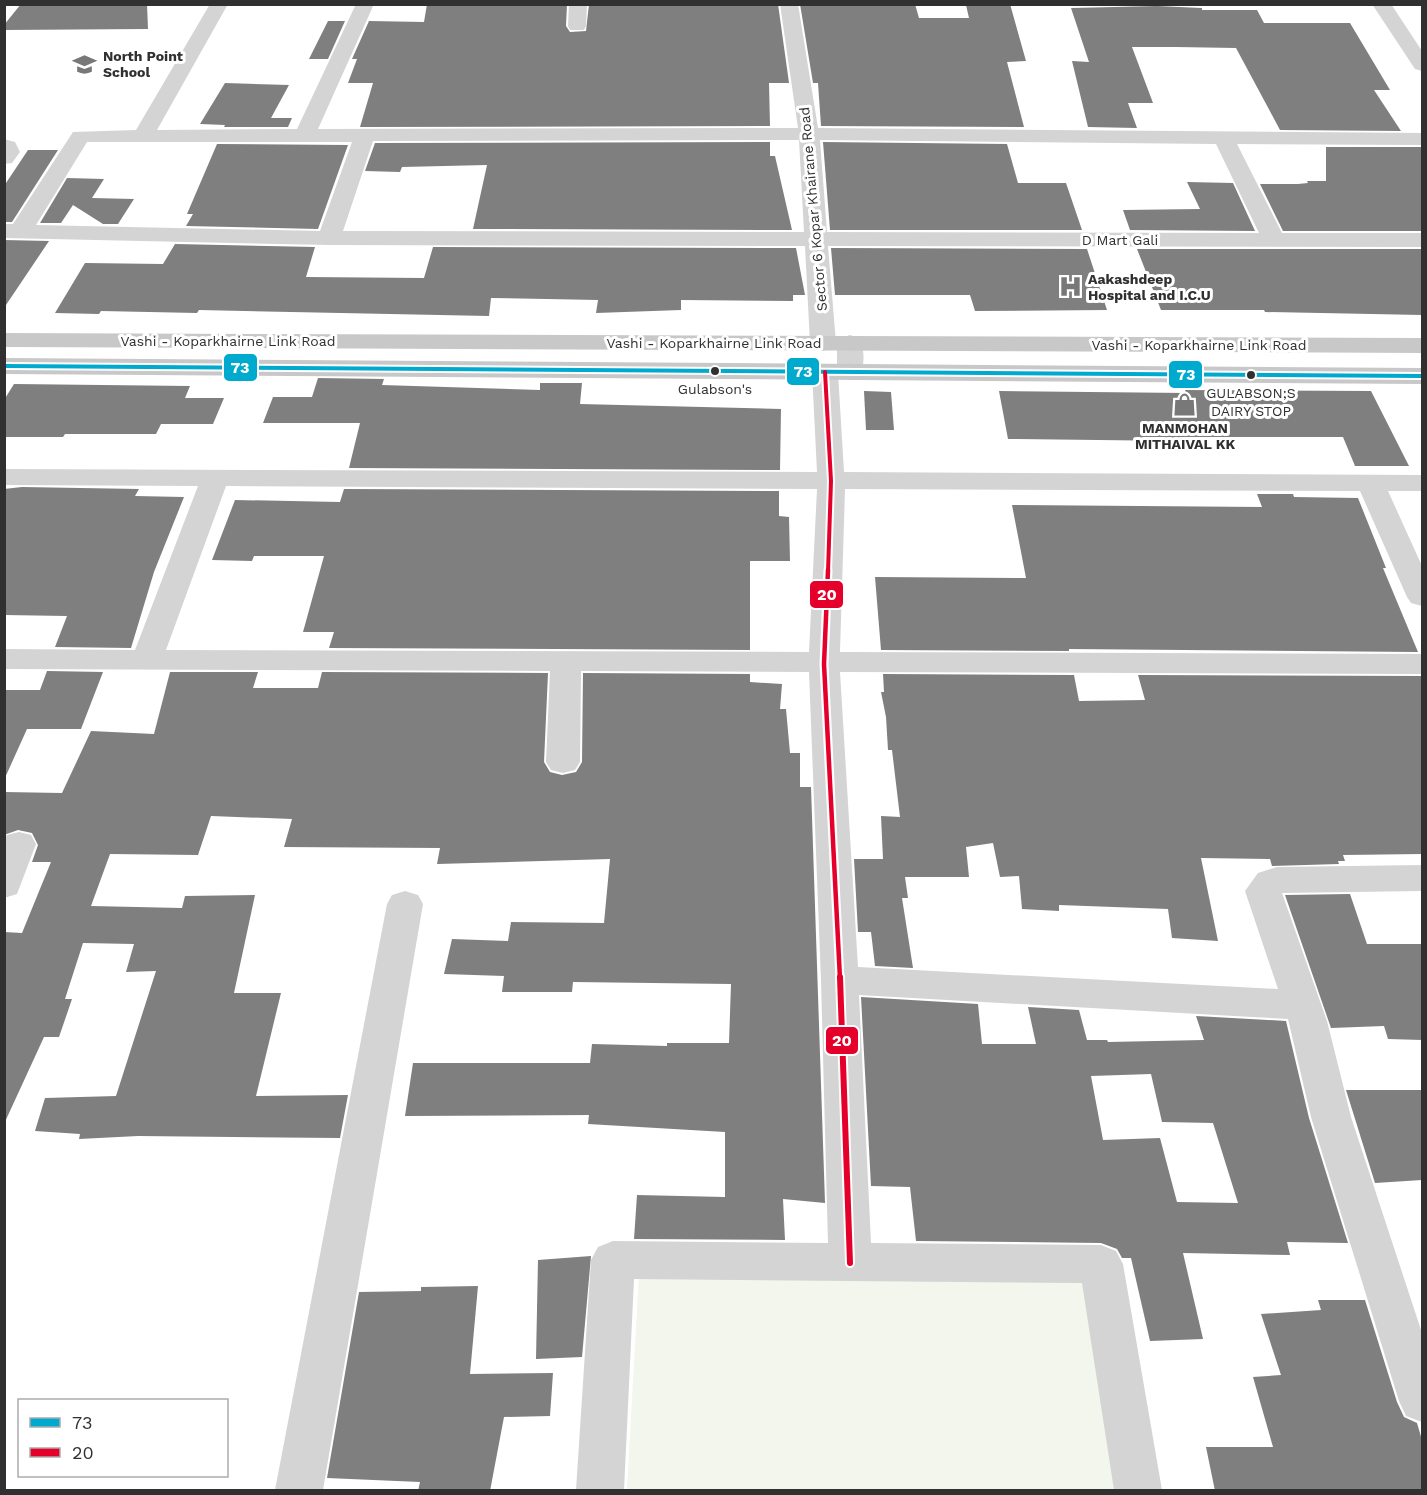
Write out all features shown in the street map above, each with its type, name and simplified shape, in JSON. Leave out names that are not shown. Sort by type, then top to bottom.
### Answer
[{"type":"main road","name":"Vashi - Koparkhairne Link Road","points":[[4,340],[1422,376]]},
{"type":"main road","name":"Vashi - Koparkhairne Link Road","points":[[850,343],[1422,346]]},
{"type":"main road","name":"Vashi - Koparkhairne Link Road","points":[[4,366],[822,360]]},
{"type":"street","points":[[143,136],[219,4]]},
{"type":"street","points":[[304,136],[365,4]]},
{"type":"street","points":[[577,26],[578,4]]},
{"type":"street","name":"Sector 6 Kopar Khairane Road","points":[[789,4],[809,134],[817,239],[822,360]]},
{"type":"street","points":[[1381,4],[1422,65]]},
{"type":"street","points":[[13,231],[80,136],[809,134],[1422,139]]},
{"type":"street","points":[[329,238],[364,136]]},
{"type":"street","points":[[1224,139],[1274,240]]},
{"type":"street","points":[[4,146],[8,146],[9,152],[4,158]]},
{"type":"street","name":"D Mart Gali","points":[[13,231],[329,238],[1422,240]]},
{"type":"street","points":[[850,343],[822,360],[831,481],[825,664],[840,980],[850,1263]]},
{"type":"street","points":[[4,477],[1422,483]]},
{"type":"street","points":[[147,658],[215,478]]},
{"type":"street","points":[[1370,483],[1422,597]]},
{"type":"street","points":[[4,659],[566,660],[825,664],[1422,664]]},
{"type":"street","points":[[563,762],[566,660]]},
{"type":"street","points":[[4,885],[20,843]]},
{"type":"street","points":[[1422,878],[1271,882],[1263,891],[1308,1021],[1338,1139],[1422,1401]]},
{"type":"street","points":[[298,1491],[405,904]]},
{"type":"street","points":[[840,980],[1301,1005]]},
{"type":"street","points":[[600,1491],[613,1260],[1101,1264],[1138,1491]]},
{"type":"shaded area","points":[[639,1274],[1094,1281],[1124,1490],[627,1490]]},
{"type":"building","points":[[21,4],[147,4],[148,29],[4,30],[4,25]]},
{"type":"building","points":[[427,4],[567,4],[566,26],[570,32],[586,31],[589,4],[778,4],[789,83],[769,83],[770,126],[360,127],[373,83],[348,83],[357,59],[352,59],[369,21],[424,22]]},
{"type":"building","points":[[800,4],[915,4],[919,18],[969,18],[966,5],[1010,4],[1026,61],[1007,62],[1024,127],[821,126],[818,83],[813,83]]},
{"type":"building","points":[[1157,6],[1202,8],[1202,10],[1257,10],[1264,23],[1350,23],[1390,90],[1374,90],[1401,131],[1280,130],[1236,48],[1176,47],[1132,47],[1153,103],[1128,103],[1137,128],[1088,127],[1072,61],[1089,62],[1071,8]]},
{"type":"building","points":[[328,21],[345,21],[328,59],[309,59]]},
{"type":"building","points":[[225,83],[289,85],[271,118],[292,118],[288,127],[224,127],[225,125],[200,124]]},
{"type":"building","points":[[770,142],[770,156],[775,156],[792,230],[473,229],[487,165],[402,167],[400,172],[365,171],[375,143]]},
{"type":"building","points":[[823,142],[1007,144],[1018,183],[1066,183],[1082,230],[830,230]]},
{"type":"building","points":[[217,144],[348,145],[318,229],[186,226],[193,214],[187,214]]},
{"type":"building","points":[[1326,147],[1422,147],[1422,231],[1283,231],[1260,184],[1326,181]]},
{"type":"building","points":[[28,150],[58,150],[12,222],[4,222],[4,186]]},
{"type":"building","points":[[67,178],[104,179],[92,198],[134,199],[118,224],[103,224],[73,205],[61,223],[40,223]]},
{"type":"building","points":[[1187,182],[1233,183],[1255,231],[1130,230],[1123,210],[1200,209]]},
{"type":"building","points":[[4,240],[49,241],[4,308]]},
{"type":"building","points":[[175,244],[315,247],[306,277],[424,278],[433,247],[796,248],[805,295],[793,295],[793,301],[681,300],[681,310],[596,313],[598,300],[491,298],[489,316],[199,310],[197,313],[101,311],[99,314],[55,313],[85,263],[163,264]]},
{"type":"building","points":[[831,248],[1087,249],[1107,310],[975,311],[970,295],[835,295]]},
{"type":"building","points":[[1137,249],[1422,249],[1422,315],[1265,312],[1264,310],[1161,310]]},
{"type":"building","points":[[318,378],[384,379],[382,385],[540,390],[540,383],[582,383],[580,404],[781,409],[780,470],[349,468],[360,423],[263,423],[273,397],[312,397]]},
{"type":"building","points":[[14,384],[190,386],[185,398],[224,398],[213,424],[161,424],[156,434],[4,437],[4,400]]},
{"type":"building","points":[[1185,390],[1371,391],[1409,466],[1355,466],[1343,437],[1179,437],[1180,441],[1008,439],[999,391],[1186,393]]},
{"type":"building","points":[[864,391],[891,392],[894,430],[866,430]]},
{"type":"building","points":[[22,487],[139,489],[135,496],[184,497],[154,572],[131,648],[55,647],[67,616],[4,615],[4,489]]},
{"type":"building","points":[[344,489],[779,491],[779,516],[789,517],[790,561],[750,561],[750,650],[329,648],[334,632],[303,632],[324,556],[254,556],[252,561],[212,560],[235,500],[340,502]]},
{"type":"building","points":[[1257,494],[1358,498],[1386,568],[1383,568],[1418,652],[881,650],[875,577],[1026,578],[1012,505],[1262,507]]},
{"type":"building","points":[[47,671],[103,672],[81,729],[27,729],[4,780],[4,690],[40,690]]},
{"type":"building","points":[[170,672],[258,672],[253,688],[318,688],[322,672],[548,673],[544,762],[550,772],[562,775],[576,772],[582,762],[583,673],[750,674],[750,682],[782,684],[780,709],[786,709],[790,753],[800,753],[800,787],[811,787],[825,1203],[783,1199],[785,1240],[634,1239],[637,1195],[725,1197],[725,1132],[588,1124],[589,1115],[405,1116],[413,1063],[590,1063],[592,1044],[667,1046],[667,1043],[729,1043],[731,984],[573,982],[572,992],[502,992],[504,976],[444,974],[452,939],[508,941],[511,922],[604,923],[610,859],[437,864],[440,848],[284,847],[292,819],[211,816],[198,855],[110,854],[91,906],[182,908],[185,896],[255,895],[234,993],[281,993],[256,1096],[348,1095],[340,1138],[138,1136],[79,1139],[80,1134],[35,1131],[45,1098],[116,1096],[156,971],[126,972],[134,944],[83,943],[65,999],[72,999],[59,1037],[44,1037],[4,1124],[4,932],[22,933],[51,862],[32,862],[38,845],[32,833],[18,830],[4,835],[4,792],[62,793],[91,731],[154,734]]},
{"type":"building","points":[[883,674],[1074,675],[1079,701],[1145,700],[1138,675],[1422,676],[1422,854],[1343,855],[1345,861],[1338,861],[1339,864],[1272,866],[1270,859],[1201,858],[1218,941],[1172,938],[1168,909],[1059,905],[1059,911],[1022,909],[1019,876],[1000,877],[993,843],[966,847],[969,877],[905,877],[908,898],[902,898],[913,968],[875,966],[871,932],[858,932],[854,859],[883,859],[881,816],[900,817],[892,750],[888,750],[886,717],[881,692],[884,692]]},
{"type":"building","points":[[1350,894],[1367,944],[1422,944],[1422,1040],[1388,1039],[1384,1026],[1331,1028],[1285,895]]},
{"type":"building","points":[[861,997],[978,1004],[982,1044],[1036,1044],[1028,1007],[1079,1010],[1087,1040],[1107,1040],[1108,1042],[1204,1040],[1196,1016],[1286,1021],[1309,1118],[1348,1243],[1287,1242],[1290,1255],[1183,1253],[1203,1339],[1150,1341],[1131,1258],[1122,1258],[1117,1249],[1101,1243],[916,1241],[910,1187],[871,1186]],"holes":[[[1151,1074],[1162,1122],[1213,1123],[1238,1203],[1177,1202],[1160,1138],[1103,1140],[1091,1076]]]},
{"type":"building","points":[[1346,1090],[1422,1090],[1422,1180],[1375,1183]]},
{"type":"building","points":[[591,1256],[582,1357],[536,1359],[538,1260]]},
{"type":"building","points":[[478,1286],[470,1374],[553,1373],[550,1416],[504,1417],[490,1491],[418,1491],[420,1482],[327,1478],[359,1292],[421,1291],[421,1287]]},
{"type":"building","points":[[1318,1300],[1365,1300],[1397,1402],[1404,1417],[1417,1423],[1422,1440],[1422,1491],[1215,1491],[1206,1447],[1273,1447],[1253,1377],[1281,1375],[1261,1314],[1321,1310]]},
{"type":"transit line","name":"73","points":[[4,366],[1422,376]]},
{"type":"transit line","name":"20","points":[[825,372],[831,481],[824,664],[840,980],[850,1263]]},
{"type":"place","name":"North Point School","points":[[85,64]]},
{"type":"place","name":"Aakashdeep Hospital and I.C.U","points":[[1070,287]]},
{"type":"place","name":"Gulabson's","points":[[715,371]]},
{"type":"place","name":"GULABSON;S DAIRY STOP","points":[[1251,375]]},
{"type":"place","name":"MANMOHAN MITHAIVAL KK","points":[[1185,404]]}]
